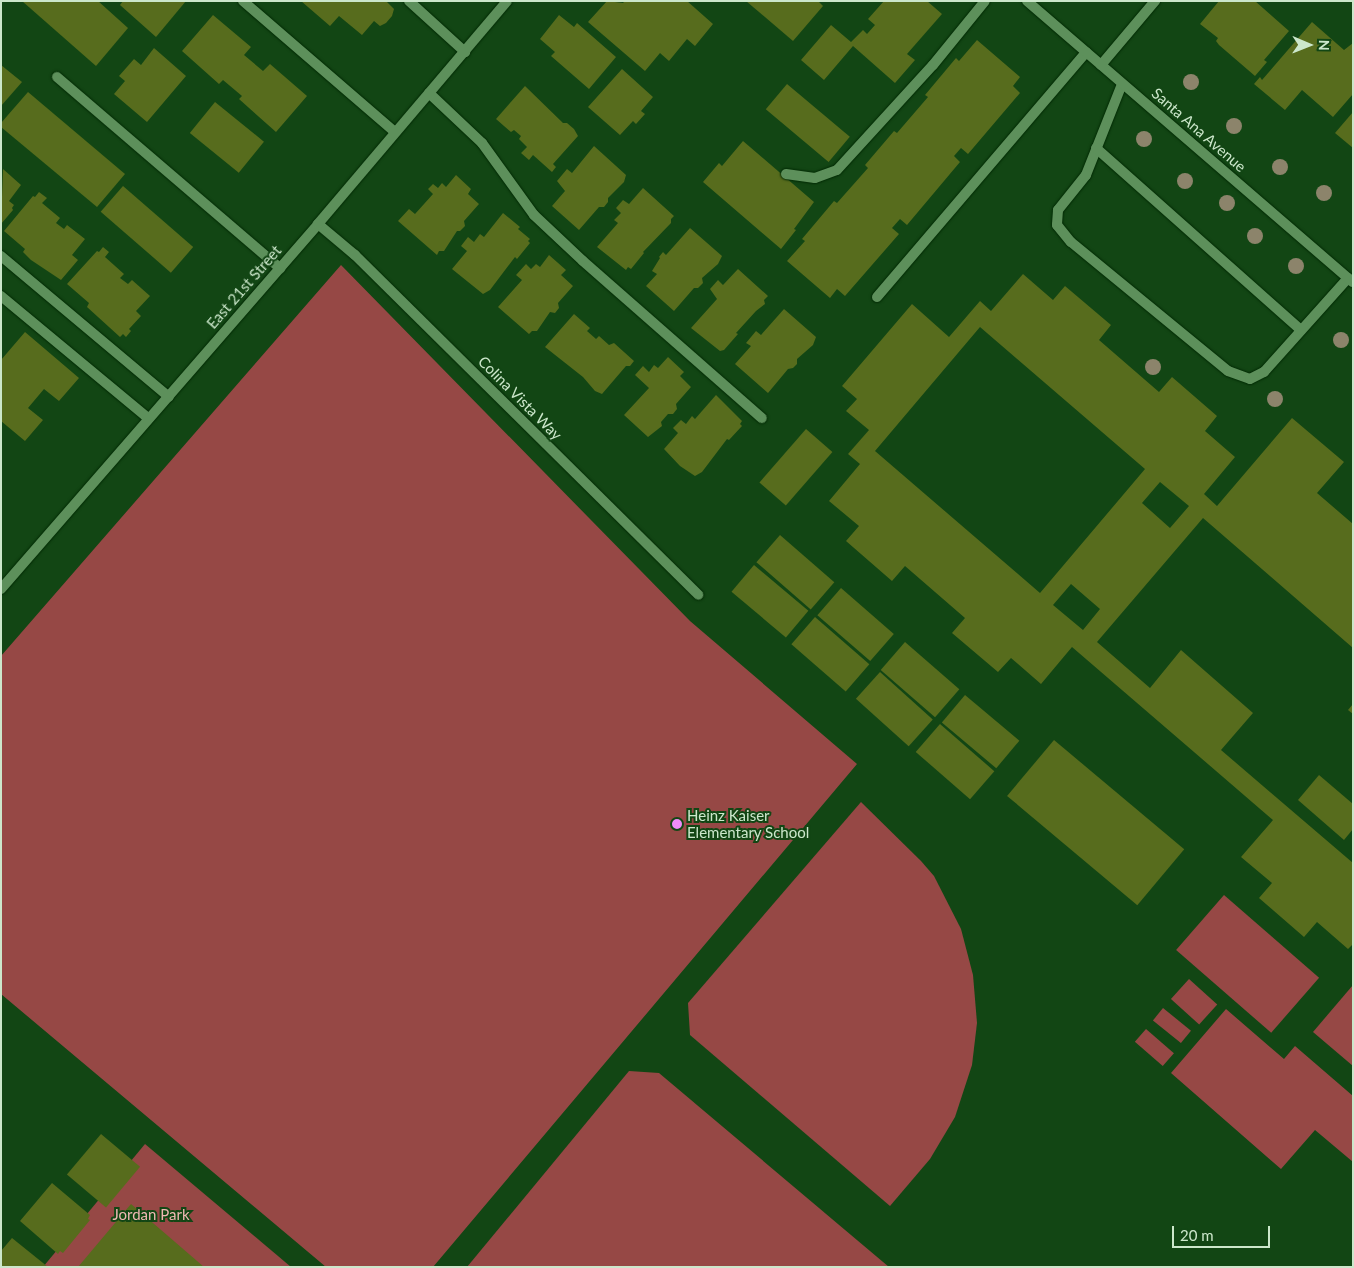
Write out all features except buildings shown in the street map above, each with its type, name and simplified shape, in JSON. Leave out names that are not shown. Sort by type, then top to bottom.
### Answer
[{"type":"street","points":[[243,1],[395,132]]},
{"type":"street","points":[[409,1],[465,52]]},
{"type":"street","name":"East 21st Street","points":[[1,589],[318,224],[507,1]]},
{"type":"street","points":[[786,174],[815,178],[837,170],[932,65],[985,1]]},
{"type":"street","name":"Santa Ana Avenue","points":[[1026,1],[1350,280]]},
{"type":"street","points":[[1101,65],[1155,1]]},
{"type":"street","points":[[877,297],[1086,52]]},
{"type":"street","points":[[57,77],[280,268]]},
{"type":"street","points":[[1122,84],[1086,175],[1058,210],[1057,226],[1071,242],[1228,371],[1250,379],[1264,372],[1301,330],[1350,280]]},
{"type":"street","points":[[429,93],[482,143],[534,215],[583,261],[762,418]]},
{"type":"street","points":[[1096,148],[1301,330]]},
{"type":"street","name":"Colina Vista Way","points":[[318,224],[355,254],[698,595]]},
{"type":"street","points":[[1,256],[169,397]]},
{"type":"street","points":[[1,296],[149,418]]},
{"type":"green space","points":[[341,265],[690,621],[857,764],[433,1267],[326,1267],[1,994],[1,656]]},
{"type":"green space","points":[[861,802],[934,876],[961,929],[973,975],[977,1023],[972,1065],[955,1117],[930,1159],[890,1206],[690,1035],[688,1003]]},
{"type":"green space","points":[[1224,895],[1319,978],[1271,1033],[1176,950]]},
{"type":"green space","points":[[1189,979],[1217,1004],[1199,1024],[1171,999]]},
{"type":"green space","points":[[1353,985],[1353,1066],[1313,1032]]},
{"type":"green space","points":[[1163,1008],[1191,1031],[1181,1043],[1153,1020]]},
{"type":"green space","points":[[1226,1009],[1284,1059],[1295,1046],[1353,1096],[1353,1162],[1315,1130],[1281,1169],[1171,1073]]},
{"type":"green space","points":[[1146,1029],[1174,1053],[1163,1066],[1135,1042]]},
{"type":"green space","points":[[629,1071],[659,1073],[889,1267],[467,1267]]},
{"type":"green space","name":"Jordan Park","points":[[145,1144],[291,1267],[43,1267]]},
{"type":"place","name":"Heinz Kaiser Elementary School","points":[[677,824]]}]
